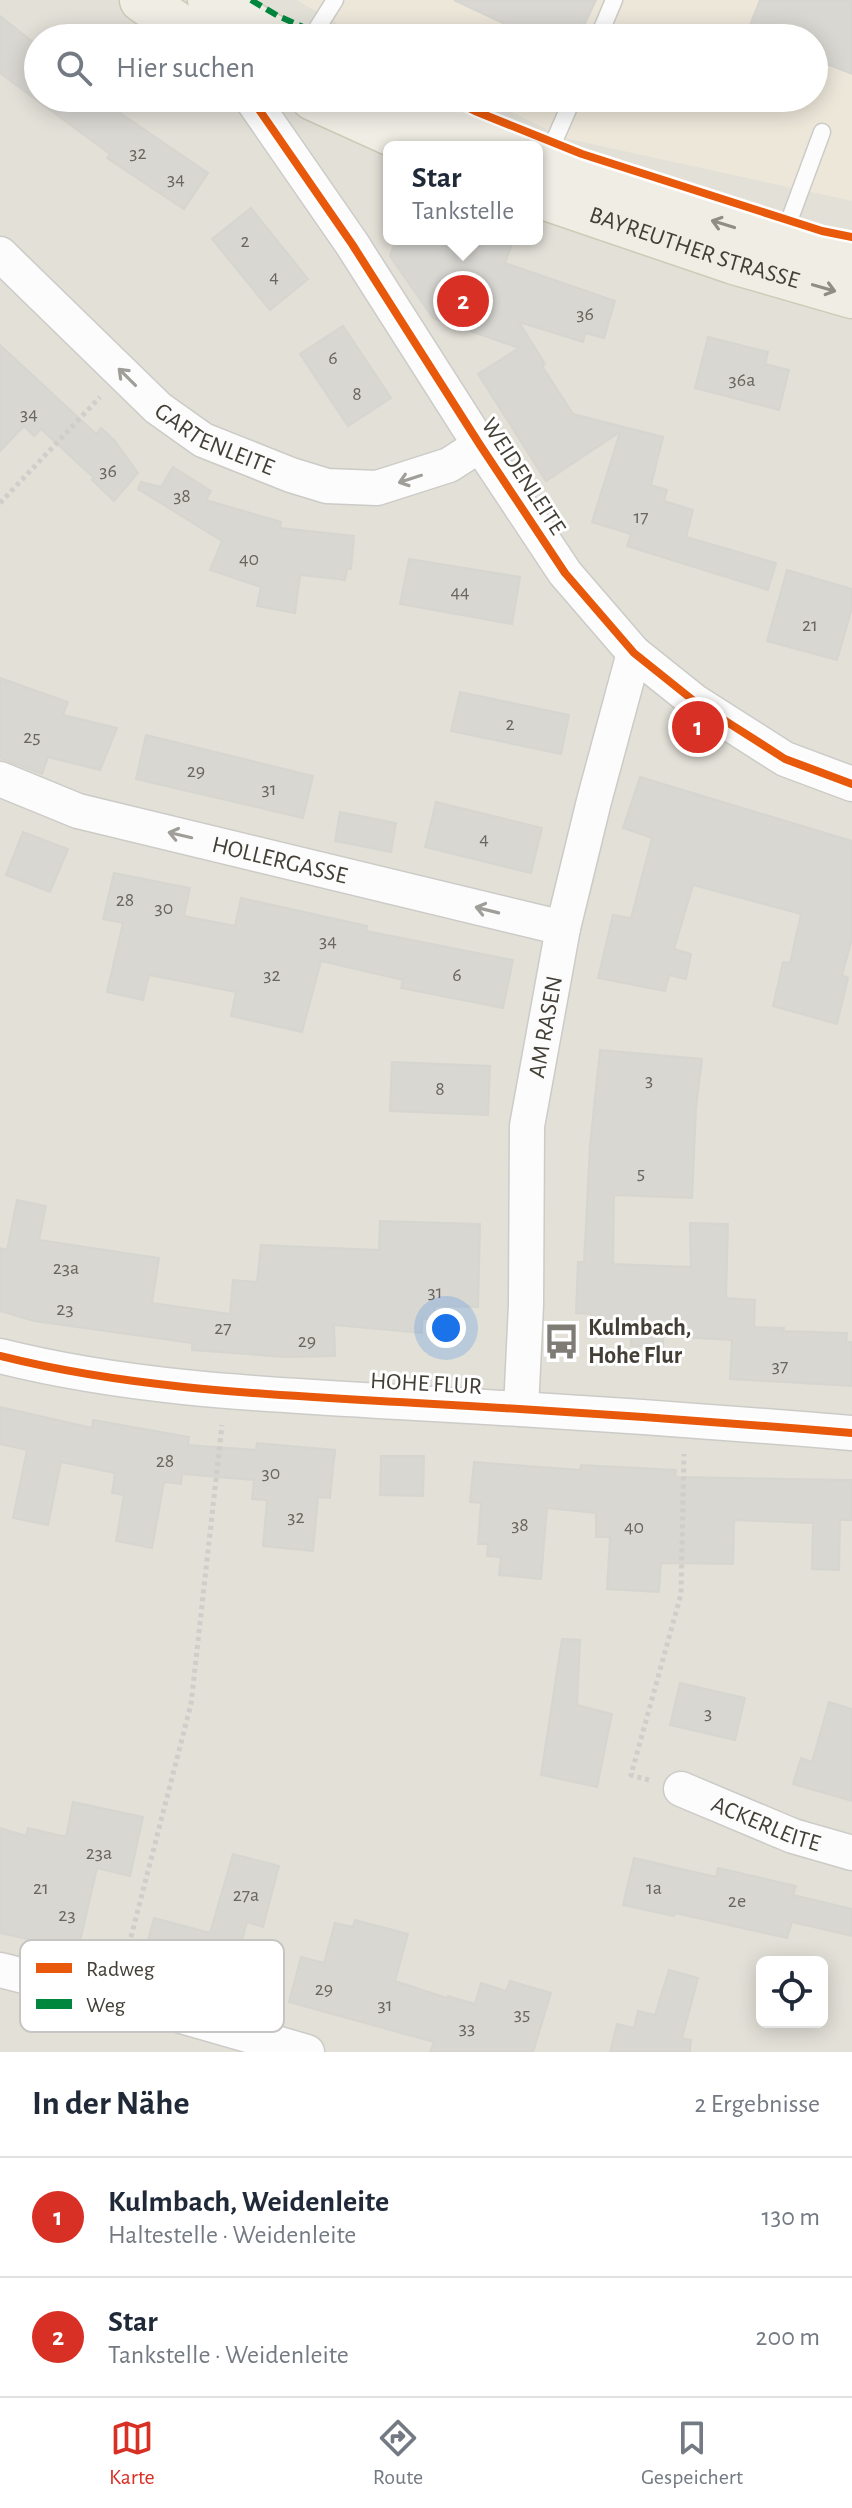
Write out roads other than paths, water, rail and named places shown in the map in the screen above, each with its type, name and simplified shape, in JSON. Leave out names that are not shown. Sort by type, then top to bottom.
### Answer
[{"type":"main road","points":[[142,0],[177,24]]},
{"type":"main road","points":[[210,0],[250,24]]},
{"type":"main road","points":[[344,112],[408,141]]},
{"type":"main road","name":"BAYREUTHER STRASSE","points":[[425,112],[482,141]]},
{"type":"main road","name":"BAYREUTHER STRASSE","points":[[543,169],[781,241],[852,259]]},
{"type":"main road","name":"BAYREUTHER STRASSE","points":[[543,172],[734,262],[852,296]]},
{"type":"street","name":"WEIDENLEITE","points":[[261,112],[352,244],[565,573],[634,653],[694,701],[785,759],[852,784]]},
{"type":"street","name":"GARTENLEITE","points":[[0,254],[158,408],[203,440],[327,486],[377,488],[449,465],[480,445]]},
{"type":"street","name":"AM RASEN","points":[[521,1409],[526,1305],[527,1126],[563,928],[634,653]]},
{"type":"street","name":"HOLLERGASSE","points":[[0,779],[78,811],[563,928]]},
{"type":"street","name":"HOHE FLUR","points":[[0,1356],[58,1370],[225,1392],[685,1419],[852,1433]]},
{"type":"street","name":"ACKERLEITE","points":[[681,1789],[793,1836],[852,1853]]},
{"type":"street","points":[[0,1970],[20,1975]]},
{"type":"street","points":[[235,2032],[307,2052]]},
{"type":"lane","points":[[320,24],[335,0]]},
{"type":"lane","points":[[604,24],[614,0]]},
{"type":"lane","points":[[543,147],[564,112]]},
{"type":"lane","points":[[781,241],[822,132]]},
{"type":"place","name":"Star","points":[[463,301]]},
{"type":"place","name":"Kulmbach, Weidenleite","points":[[698,727]]},
{"type":"place","name":"Kulmbach, Hohe Flur","points":[[562,1341]]}]
